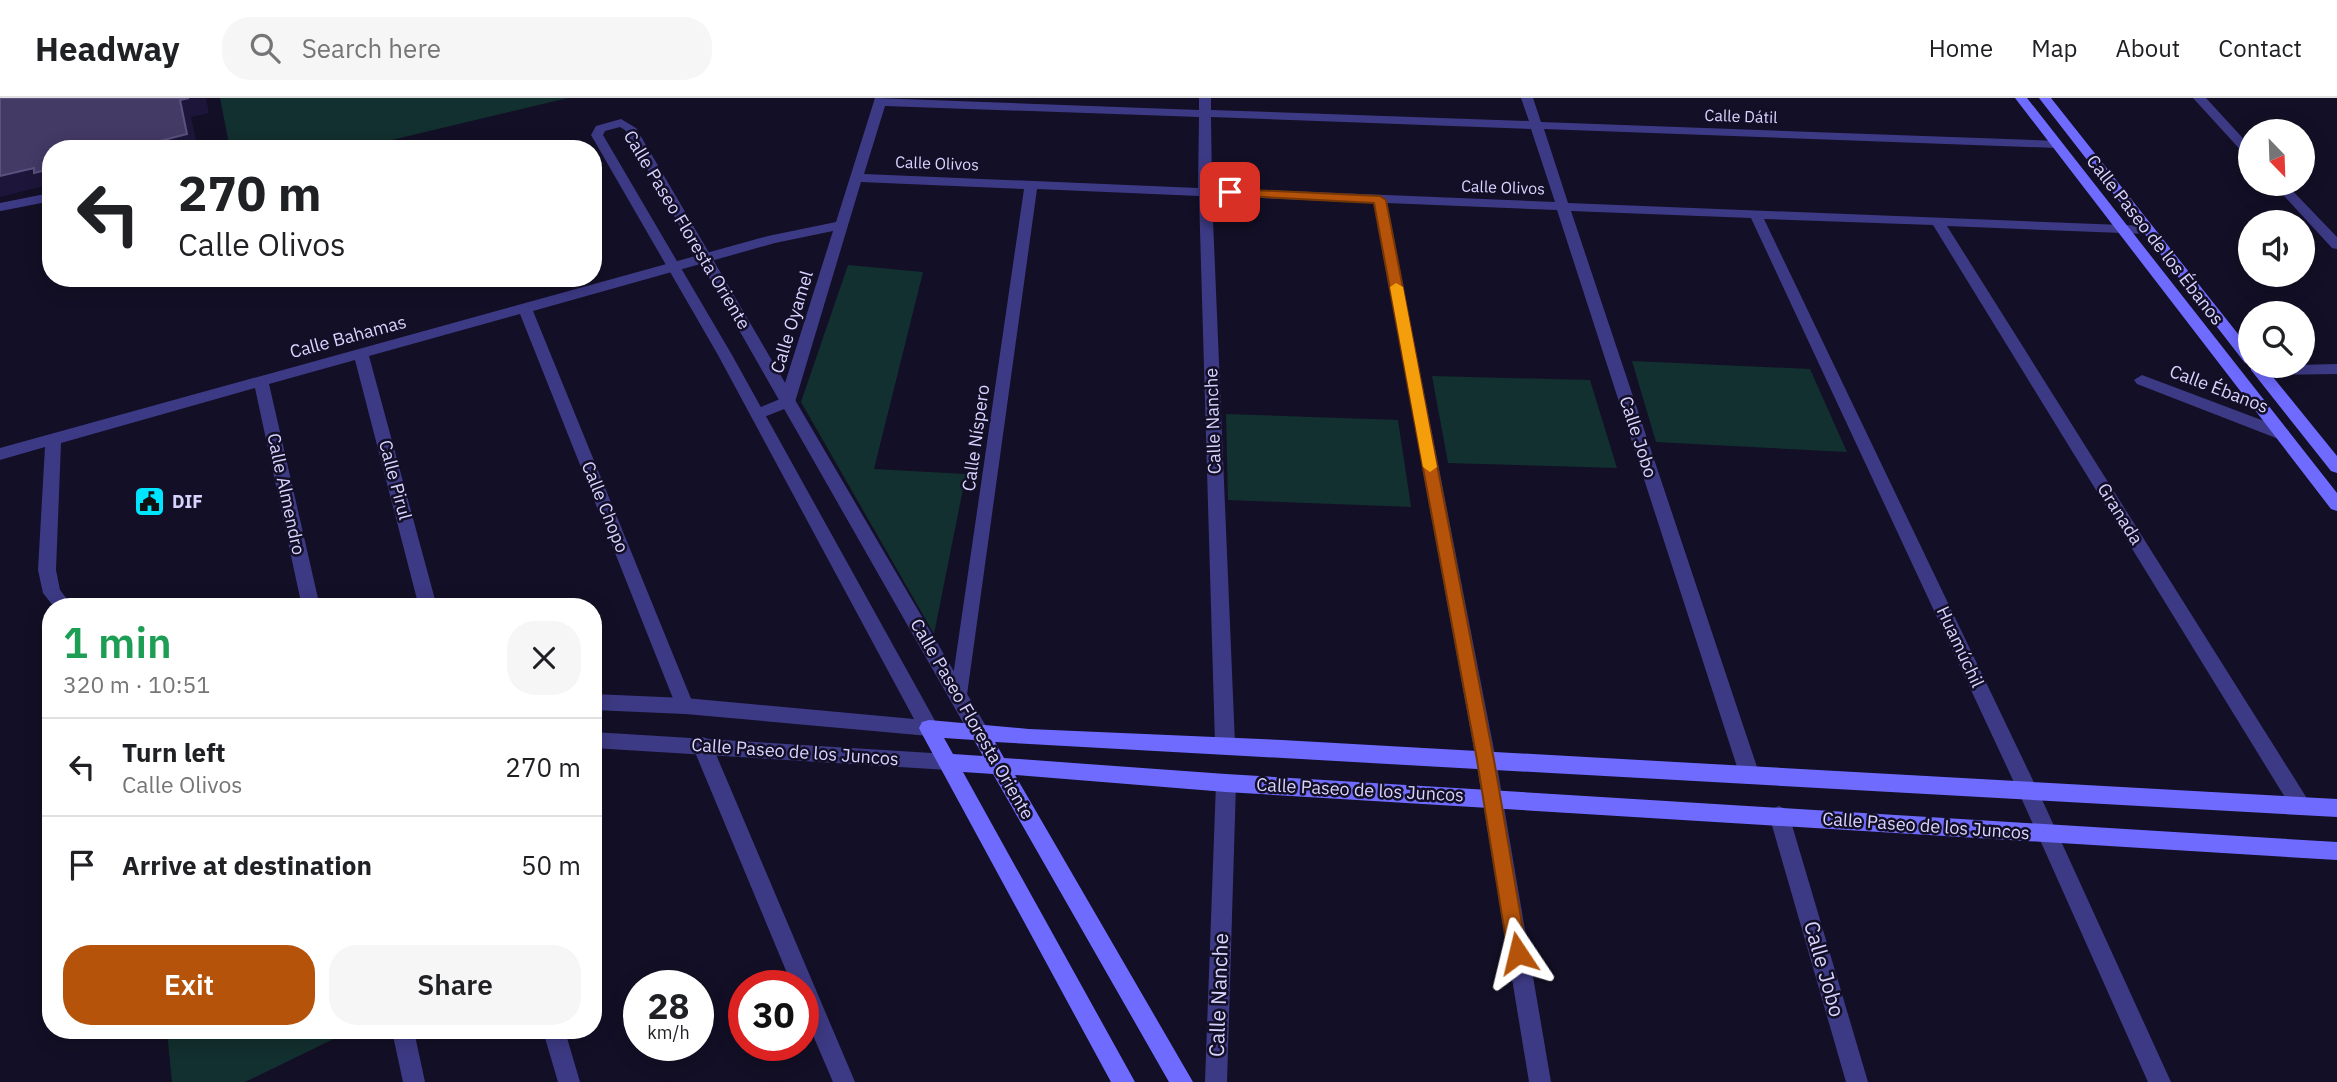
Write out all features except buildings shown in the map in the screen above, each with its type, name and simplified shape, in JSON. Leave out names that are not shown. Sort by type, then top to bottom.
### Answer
[{"type":"main road","name":"Calle Paseo de los Ébanos","points":[[2021,98],[2337,505]]},
{"type":"main road","name":"Calle Paseo de los Ébanos","points":[[2045,98],[2238,344]]},
{"type":"main road","name":"Calle Paseo de los Ébanos","points":[[2265,378],[2337,468]]},
{"type":"main road","points":[[2308,467],[2337,468]]},
{"type":"main road","name":"Calle Paseo de los Juncos","points":[[929,728],[980,734],[1225,744],[2029,793],[2337,808]]},
{"type":"main road","name":"Calle Paseo Floresta Oriente","points":[[929,728],[1124,1082]]},
{"type":"main road","name":"Calle Paseo Floresta Oriente","points":[[980,734],[1182,1082]]},
{"type":"main road","name":"Calle Paseo de los Juncos","points":[[948,762],[1226,783],[1490,797],[2337,852]]},
{"type":"street","name":"Calle Jobo","points":[[1527,98],[1750,776]]},
{"type":"street","points":[[2199,98],[2238,140]]},
{"type":"street","name":"Calle Dátil","points":[[880,100],[1205,105],[1535,123],[2056,144]]},
{"type":"street","name":"Calle Oyamel","points":[[759,414],[787,402],[880,100]]},
{"type":"street","name":"Calle Nanche","points":[[1205,105],[1205,191],[1225,744]]},
{"type":"street","name":"Calle Paseo Floresta Oriente","points":[[600,140],[597,135],[600,129],[621,123],[630,128],[980,734]]},
{"type":"street","name":"Calle Paseo Floresta Oriente","points":[[602,143],[676,266],[759,414],[929,728]]},
{"type":"street","name":"Calle Olivos","points":[[857,178],[2148,230]]},
{"type":"street","name":"Calle Níspero","points":[[959,697],[1031,184]]},
{"type":"street","points":[[2290,196],[2337,246]]},
{"type":"street","points":[[1380,200],[1486,760],[1490,797],[1540,1082]]},
{"type":"street","name":"Huamúchil","points":[[1755,214],[2029,793],[2161,1082]]},
{"type":"street","name":"Granada","points":[[1938,223],[2301,806]]},
{"type":"street","points":[[706,258],[773,239],[843,225]]},
{"type":"street","name":"Calle Bahamas","points":[[6,452],[706,258]]},
{"type":"street","name":"Calle Chopo","points":[[525,309],[685,706]]},
{"type":"street","name":"Calle Pirul","points":[[361,353],[426,598]]},
{"type":"street","points":[[2315,368],[2337,369]]},
{"type":"street","name":"Calle Ébanos","points":[[2142,380],[2281,433]]},
{"type":"street","name":"Calle Almendro","points":[[261,381],[309,598]]},
{"type":"street","points":[[47,440],[47,570],[52,593],[56,598]]},
{"type":"street","name":"Calle Paseo de los Juncos","points":[[602,702],[685,706],[929,728]]},
{"type":"street","name":"Calle Paseo de los Juncos","points":[[602,740],[948,762]]},
{"type":"street","points":[[702,745],[797,970]]},
{"type":"street","name":"Calle Nanche","points":[[1216,1082],[1226,783]]},
{"type":"street","name":"Calle Jobo","points":[[1779,815],[1857,1082]]},
{"type":"street","points":[[819,1023],[844,1082]]},
{"type":"street","points":[[405,1039],[414,1082]]},
{"type":"street","points":[[556,1039],[569,1082]]},
{"type":"lane","points":[[0,207],[42,199]]},
{"type":"green space","points":[[220,98],[568,98],[392,140],[228,140]]},
{"type":"green space","points":[[848,265],[923,272],[874,469],[966,474],[934,634],[801,402]]},
{"type":"green space","points":[[1632,361],[1810,369],[1847,452],[1656,442]]},
{"type":"green space","points":[[1432,376],[1590,380],[1617,468],[1448,463]]},
{"type":"green space","points":[[1226,414],[1398,420],[1411,507],[1228,500]]},
{"type":"green space","points":[[168,1039],[334,1039],[245,1082],[172,1082]]},
{"type":"slow traffic","points":[[1396,287],[1430,467]]},
{"type":"place","name":"DIF","points":[[149,502]]},
{"type":"route","points":[[1230,192],[1380,200],[1486,760],[1490,797],[1518,953]]}]
